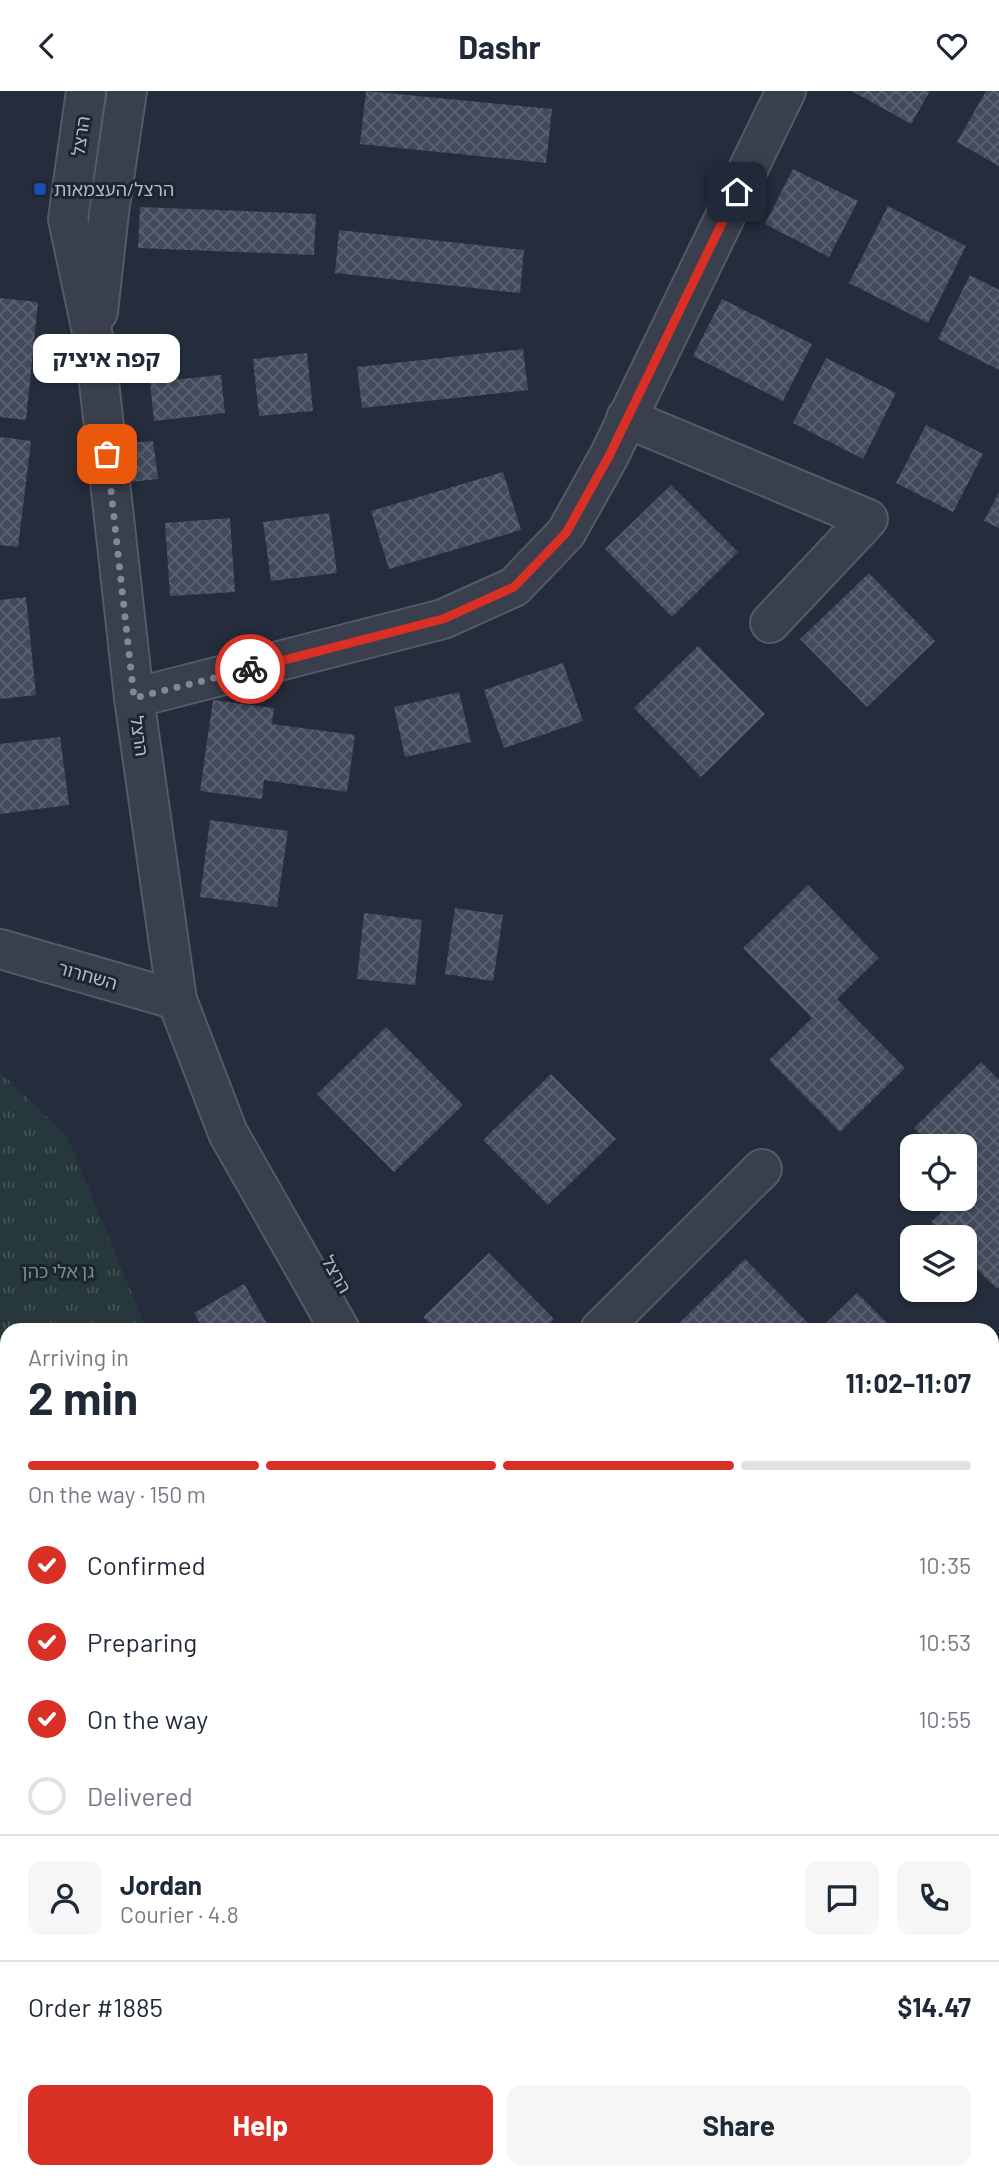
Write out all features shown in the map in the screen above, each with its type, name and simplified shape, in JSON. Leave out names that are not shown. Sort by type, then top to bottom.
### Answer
[{"type":"street","name":"הרצל","points":[[86,91],[68,219],[95,346],[134,698],[177,1000],[228,1133],[336,1323]]},
{"type":"street","name":"הרצל","points":[[95,346],[109,212],[127,91]]},
{"type":"street","points":[[134,698],[443,619],[514,587],[566,533],[609,456],[786,91]]},
{"type":"street","points":[[626,418],[868,519],[770,623]]},
{"type":"street","name":"השחרור","points":[[0,949],[177,1000]]},
{"type":"street","name":"הרצל","points":[[177,1000],[250,1121],[365,1323]]},
{"type":"street","points":[[607,1323],[762,1169]]},
{"type":"green space","name":"גן אלי כהן","points":[[0,1072],[67,1136],[144,1323],[0,1323]]},
{"type":"building","points":[[366,91],[552,109],[546,163],[360,144]]},
{"type":"building","points":[[852,91],[930,91],[911,124]]},
{"type":"building","points":[[986,91],[999,91],[999,166],[957,142]]},
{"type":"building","points":[[793,169],[858,201],[829,257],[765,224]]},
{"type":"building","points":[[888,206],[966,246],[928,323],[849,283]]},
{"type":"building","points":[[140,207],[316,214],[314,255],[138,248]]},
{"type":"building","points":[[339,230],[524,250],[520,293],[335,273]]},
{"type":"building","points":[[970,275],[999,290],[999,370],[938,339]]},
{"type":"building","points":[[0,298],[38,302],[26,420],[0,417]]},
{"type":"building","points":[[722,299],[812,344],[783,401],[693,356]]},
{"type":"building","points":[[523,349],[528,390],[362,408],[357,367]]},
{"type":"building","points":[[307,353],[313,411],[259,416],[253,359]]},
{"type":"building","points":[[826,358],[896,393],[863,459],[793,423]]},
{"type":"building","points":[[221,375],[225,413],[154,421],[150,382]]},
{"type":"building","points":[[926,425],[983,454],[953,512],[896,483]]},
{"type":"building","points":[[0,437],[31,441],[18,547],[0,545]]},
{"type":"building","points":[[153,441],[158,479],[131,482],[126,443]]},
{"type":"building","points":[[503,472],[521,530],[389,569],[371,511]]},
{"type":"building","points":[[671,485],[738,552],[672,617],[605,549]]},
{"type":"building","points":[[999,492],[999,528],[984,521]]},
{"type":"building","points":[[329,513],[337,573],[271,581],[263,522]]},
{"type":"building","points":[[230,518],[235,592],[170,596],[165,523]]},
{"type":"building","points":[[869,573],[935,641],[867,707],[800,639]]},
{"type":"building","points":[[26,597],[36,695],[0,699],[0,600]]},
{"type":"building","points":[[698,646],[765,714],[701,777],[634,708]]},
{"type":"building","points":[[563,663],[583,721],[504,748],[484,690]]},
{"type":"building","points":[[459,692],[471,742],[405,757],[394,707]]},
{"type":"building","points":[[213,700],[274,708],[272,724],[355,735],[347,792],[264,780],[262,799],[200,791]]},
{"type":"building","points":[[60,737],[69,805],[0,814],[0,744]]},
{"type":"building","points":[[210,820],[288,831],[277,907],[200,897]]},
{"type":"building","points":[[808,885],[879,958],[837,999],[905,1068],[840,1132],[769,1060],[812,1018],[743,948]]},
{"type":"building","points":[[455,908],[503,915],[493,981],[445,974]]},
{"type":"building","points":[[364,913],[422,920],[415,985],[357,979]]},
{"type":"building","points":[[386,1027],[463,1105],[394,1172],[317,1094]]},
{"type":"building","points":[[981,1062],[999,1080],[997,1289],[977,1269],[977,1225],[934,1225],[931,1222],[942,1211],[977,1211],[977,1134],[920,1134],[914,1128]]},
{"type":"building","points":[[551,1074],[616,1139],[548,1205],[483,1140]]},
{"type":"building","points":[[489,1253],[554,1319],[550,1323],[429,1323],[423,1317]]},
{"type":"building","points":[[745,1259],[808,1323],[679,1323]]},
{"type":"building","points":[[244,1284],[267,1323],[200,1323],[194,1313]]},
{"type":"building","points":[[857,1293],[887,1323],[826,1323]]},
{"type":"way so far","points":[[107,454],[134,698],[250,669]]},
{"type":"place","name":"הרצל/העצמאות","points":[[40,189]]},
{"type":"place","name":"קפה איציק","points":[[107,454]]},
{"type":"route","points":[[250,669],[443,619],[514,587],[566,533],[609,456],[737,192]]}]
